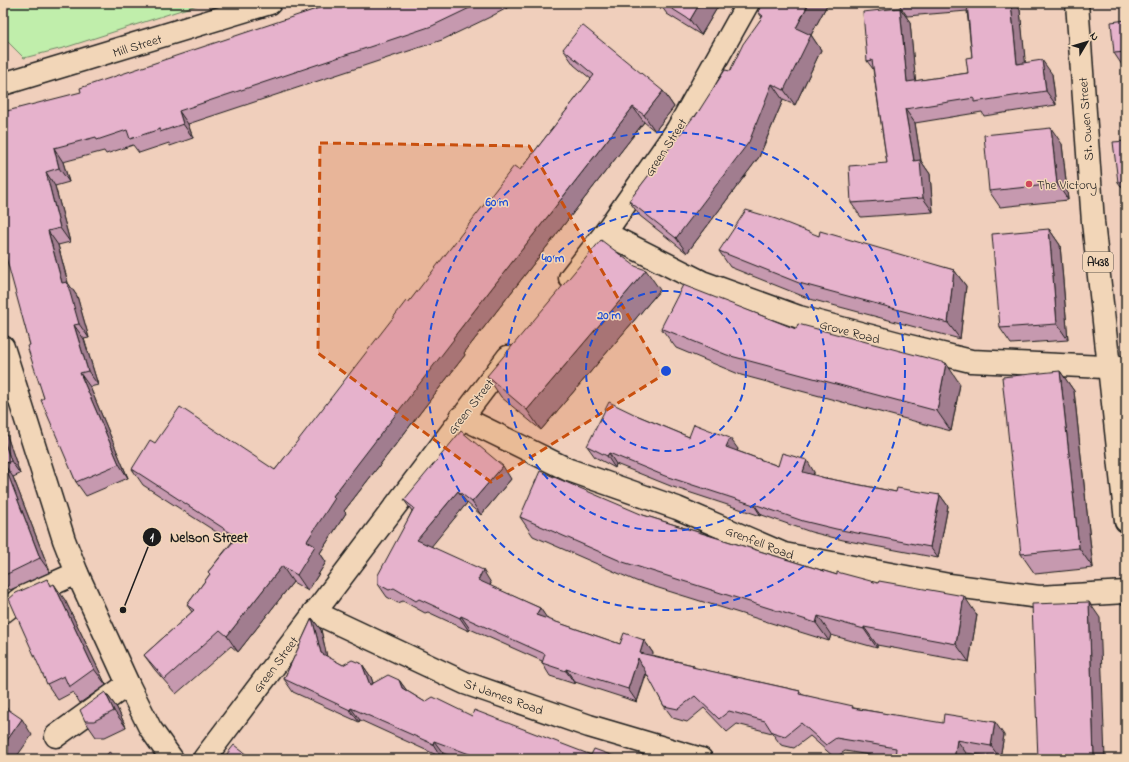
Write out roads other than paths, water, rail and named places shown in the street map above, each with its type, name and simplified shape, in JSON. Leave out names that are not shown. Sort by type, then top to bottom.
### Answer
[{"type":"main road","name":"Mill Street","points":[[3,84],[270,3]]},
{"type":"main road","name":"Green Street","points":[[557,294],[605,233],[677,130],[748,3]]},
{"type":"main road","name":"St. Owen Street","points":[[1077,3],[1093,222],[1118,368],[1126,521]]},
{"type":"main road","name":"Grove Road","points":[[605,233],[702,282],[806,319],[971,361],[1118,368]]},
{"type":"main road","name":"Green Street","points":[[204,759],[461,417],[519,344]]},
{"type":"main road","points":[[3,348],[47,487],[77,573],[150,728],[172,759]]},
{"type":"main road","name":"Grenfell Road","points":[[461,417],[569,470],[677,508],[784,554],[949,585],[1039,597],[1126,592]]},
{"type":"main road","points":[[3,612],[21,598],[77,573]]},
{"type":"main road","name":"St James Road","points":[[314,612],[465,683],[589,726],[701,759]]},
{"type":"main road","points":[[56,736],[128,684]]},
{"type":"place","name":"The Victory","points":[[1029,184]]},
{"type":"place","name":"Nelson Street","points":[[123,610]]}]
